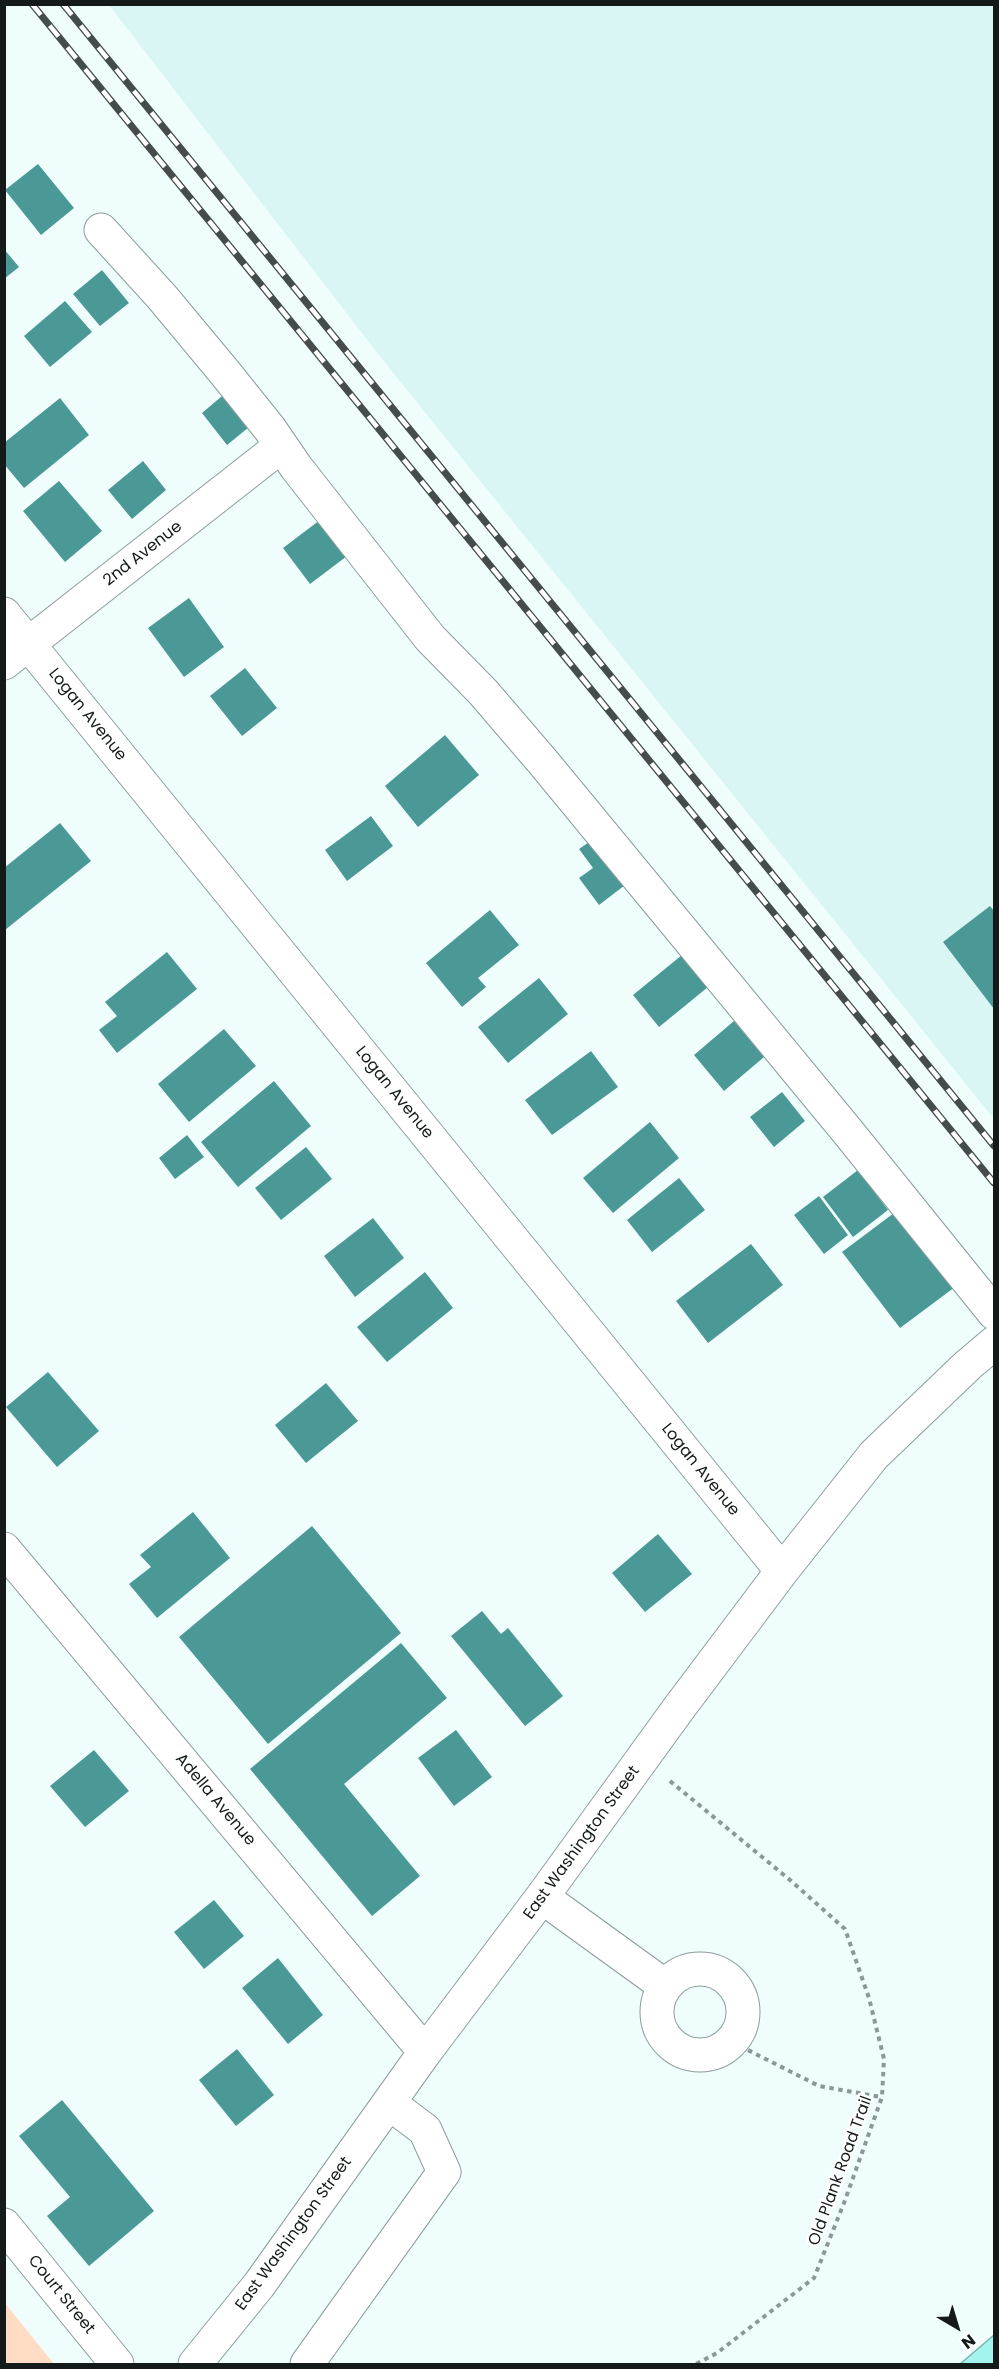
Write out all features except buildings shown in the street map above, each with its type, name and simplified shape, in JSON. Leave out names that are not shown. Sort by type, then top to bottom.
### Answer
[{"type":"street","points":[[101,230],[191,331],[430,638],[483,692],[543,762],[994,1313]]},
{"type":"street","name":"2nd Avenue","points":[[16,653],[281,446]]},
{"type":"street","name":"Logan Avenue","points":[[4,614],[16,653],[782,1571]]},
{"type":"street","name":"East Washington Street","points":[[195,2364],[259,2285],[425,2052],[782,1571],[874,1455],[994,1343]]},
{"type":"street","name":"Adella Avenue","points":[[4,1549],[425,2052]]},
{"type":"street","points":[[542,1897],[665,1986]]},
{"type":"street","points":[[692,1969],[707,1969],[722,1974],[734,1984],[741,1998],[744,2013],[741,2029],[732,2042],[716,2052],[698,2056],[680,2051],[665,2039],[657,2022],[657,2003],[665,1986],[677,1975],[692,1969]]},
{"type":"street","points":[[307,2364],[444,2172],[425,2130],[389,2103]]},
{"type":"street","name":"Court Street","points":[[4,2225],[117,2364]]},
{"type":"path","name":"Old Plank Road Trail","points":[[643,1760],[782,1873],[846,1929],[869,1998],[884,2059],[882,2097],[844,2204],[814,2278],[717,2353],[696,2364]]},
{"type":"path","points":[[732,2042],[819,2086],[882,2097]]},
{"type":"shaded area","points":[[109,5],[994,5],[994,1119],[378,354]]},
{"type":"shaded area","points":[[5,2303],[54,2364],[5,2364]]},
{"type":"water","points":[[994,2335],[994,2364],[960,2364]]},
{"type":"railway","points":[[32,4],[994,1183]]},
{"type":"railway","points":[[63,4],[994,1146]]}]
